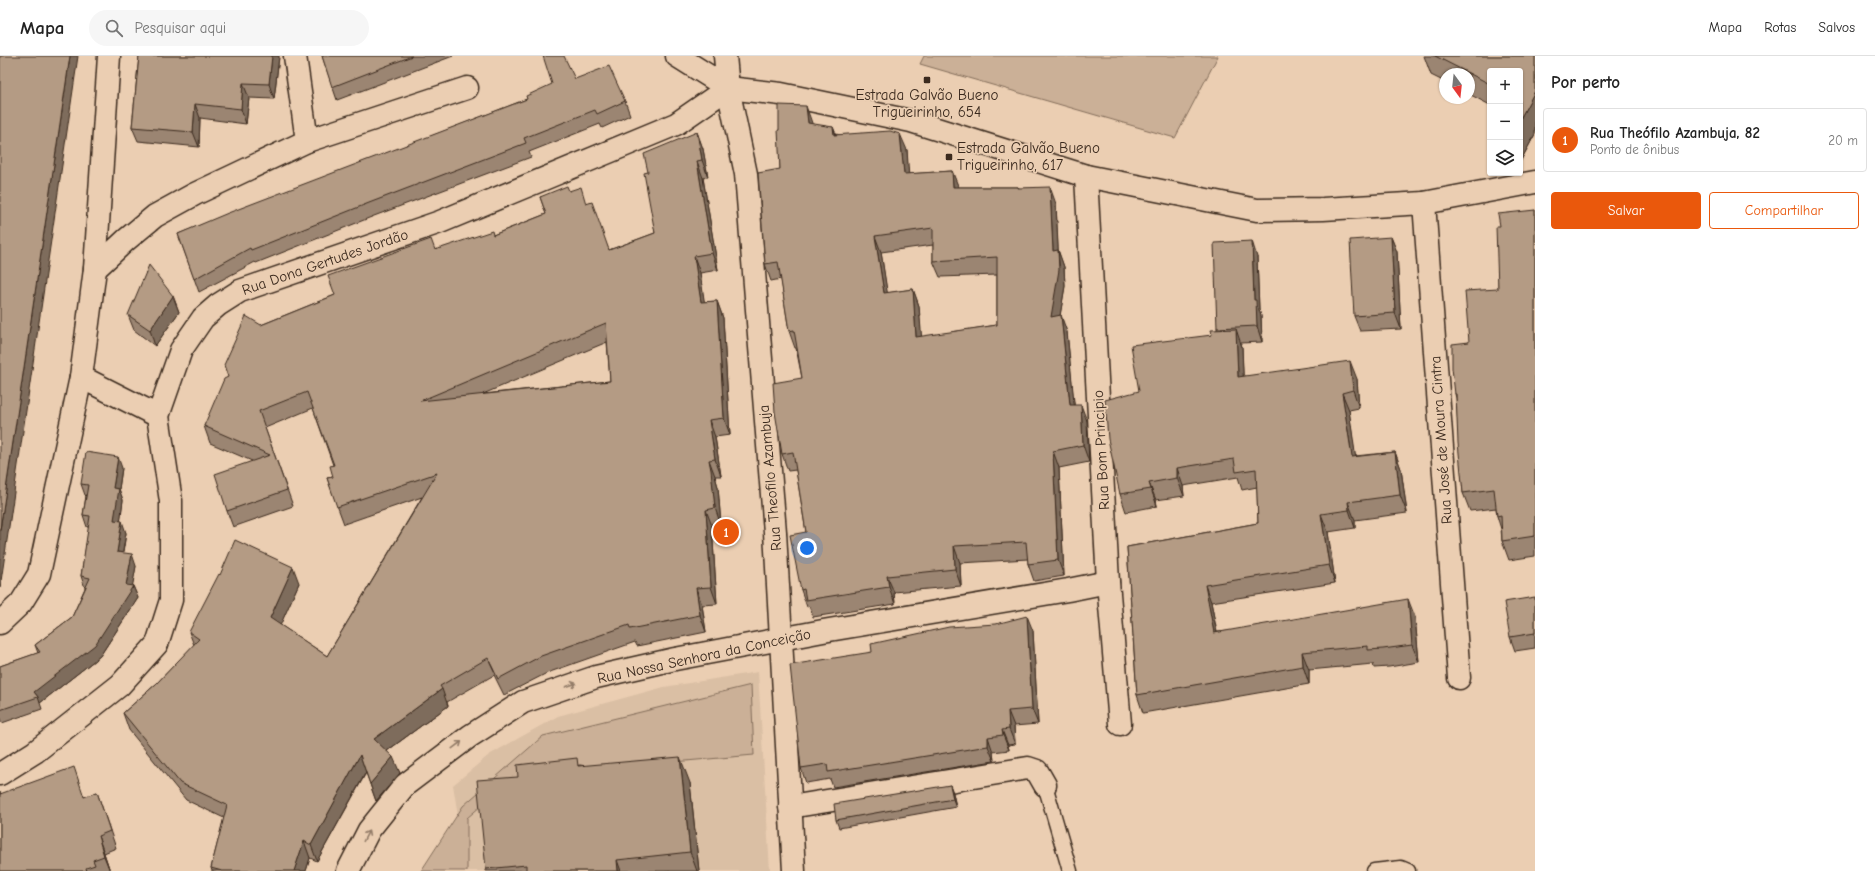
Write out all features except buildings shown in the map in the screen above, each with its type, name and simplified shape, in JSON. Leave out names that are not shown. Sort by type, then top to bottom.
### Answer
[{"type":"street","points":[[0,623],[21,603],[39,574],[81,377],[95,269],[109,56]]},
{"type":"street","points":[[295,56],[307,141]]},
{"type":"street","points":[[677,56],[728,88],[781,94],[911,121],[1086,176],[1257,210],[1424,202],[1535,182]]},
{"type":"street","name":"Rua Theofilo Azambuja","points":[[724,56],[728,88],[746,174],[782,639],[794,871]]},
{"type":"street","points":[[95,269],[126,240],[155,216],[195,194],[307,141],[467,88]]},
{"type":"street","name":"Rua Dona Gertudes Jordão","points":[[0,774],[35,752],[120,685],[157,644],[171,600],[171,501],[158,416],[181,350],[203,318],[240,291],[440,222],[676,124],[728,88]]},
{"type":"street","name":"Rua Bom Principio","points":[[1086,176],[1108,582],[1120,724]]},
{"type":"street","name":"Rua José de Moura Cintra","points":[[1424,202],[1459,678]]},
{"type":"street","points":[[81,377],[158,416]]},
{"type":"street","name":"Rua Nossa Senhora da Conceição","points":[[348,871],[369,830],[405,785],[470,736],[524,702],[596,677],[675,659],[1108,582]]},
{"type":"street","points":[[790,806],[1028,768],[1037,771],[1045,786]]},
{"type":"lane","points":[[1045,786],[1070,871]]},
{"type":"lane","points":[[1374,871],[1401,868],[1408,871]]},
{"type":"shaded area","points":[[924,56],[1218,56],[1175,138],[920,64]]},
{"type":"shaded area","points":[[758,672],[770,871],[467,871],[453,785],[489,755],[558,716],[664,687]]},
{"type":"shaded area","points":[[751,685],[754,755],[606,768],[509,782],[467,818],[467,871],[421,871],[463,806],[543,736]]},
{"type":"place","name":"Estrada Galvão Bueno Trigueirinho, 654","points":[[927,80]]},
{"type":"place","name":"Estrada Galvão Bueno Trigueirinho, 617","points":[[949,157]]},
{"type":"place","name":"Rua Theófilo Azambuja, 82","points":[[726,532]]}]
